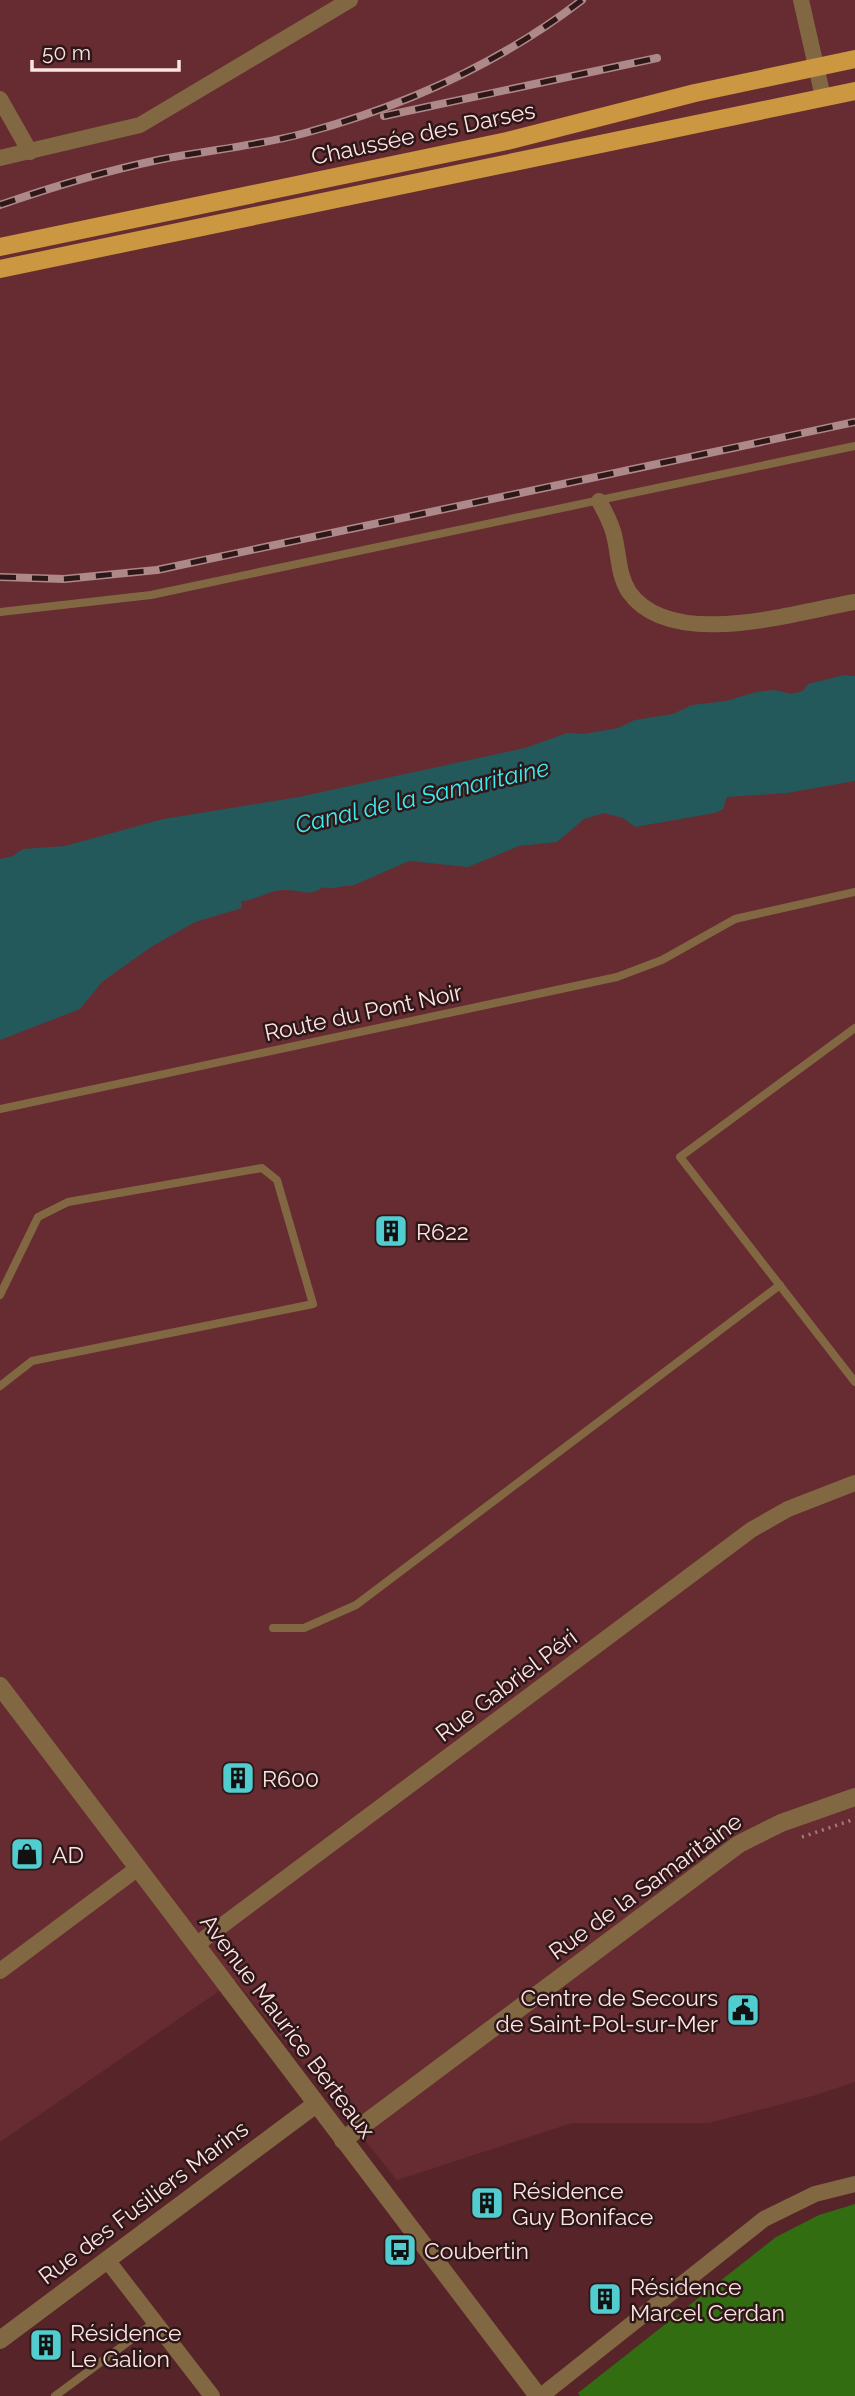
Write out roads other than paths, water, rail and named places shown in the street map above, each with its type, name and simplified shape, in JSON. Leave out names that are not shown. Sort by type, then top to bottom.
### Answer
[{"type":"main road","name":"Chaussée des Darses","points":[[0,247],[520,138],[695,93],[855,59]]},
{"type":"main road","name":"Chaussée des Darses","points":[[0,269],[855,91]]},
{"type":"street","points":[[0,158],[113,134],[152,120],[350,0]]},
{"type":"street","points":[[801,0],[824,97]]},
{"type":"street","points":[[0,99],[30,152]]},
{"type":"street","points":[[599,501],[612,528],[620,572],[628,590],[642,605],[665,618],[708,624],[741,622],[855,601]]},
{"type":"street","name":"Rue Gabriel Péri","points":[[196,1945],[751,1530],[788,1509],[855,1483]]},
{"type":"street","name":"Avenue Maurice Berteaux","points":[[0,1686],[539,2396]]},
{"type":"street","name":"Rue de la Samaritaine","points":[[343,2140],[732,1849],[781,1823],[855,1797]]},
{"type":"street","points":[[0,1971],[138,1868]]},
{"type":"street","name":"Rue des Fusiliers Marins","points":[[0,2340],[316,2104]]},
{"type":"street","points":[[539,2396],[764,2219],[808,2197],[855,2184]]},
{"type":"street","points":[[107,2260],[212,2396]]},
{"type":"lane","points":[[0,612],[151,595],[855,446]]},
{"type":"lane","name":"Route du Pont Noir","points":[[0,1109],[631,974],[662,960],[724,924],[760,912],[855,892]]},
{"type":"lane","points":[[855,1028],[680,1157],[855,1382]]},
{"type":"lane","points":[[0,1295],[38,1217],[68,1202],[262,1168],[277,1180],[313,1304],[32,1362],[0,1386]]},
{"type":"lane","points":[[273,1628],[304,1628],[356,1605],[780,1285]]},
{"type":"lane","points":[[55,2396],[155,2322]]},
{"type":"water","name":"Canal de la Samaritaine","points":[[844,675],[855,676],[855,781],[787,793],[727,797],[723,809],[715,813],[635,827],[623,818],[604,813],[584,819],[557,842],[519,846],[468,867],[409,861],[352,886],[322,887],[309,893],[279,890],[241,901],[242,908],[195,922],[151,947],[102,982],[80,1009],[0,1040],[0,859],[13,856],[23,849],[65,846],[163,819],[299,797],[525,748],[567,733],[584,734],[618,728],[635,720],[673,714],[692,705],[726,701],[756,692],[775,690],[791,694],[803,691],[808,684]]},
{"type":"railway","points":[[0,205],[118,169],[287,137],[379,110],[485,63],[551,23],[582,0]]},
{"type":"railway","points":[[384,116],[657,58]]},
{"type":"railway","points":[[0,577],[64,579],[157,570],[855,422]]},
{"type":"place","name":"R622","points":[[391,1231]]},
{"type":"place","name":"R600","points":[[238,1778]]},
{"type":"place","name":"AD","points":[[27,1854]]},
{"type":"place","name":"Centre de Secours de Saint-Pol-sur-Mer","points":[[743,2010]]},
{"type":"place","name":"Résidence Guy Boniface","points":[[487,2203]]},
{"type":"place","name":"Coubertin","points":[[400,2250]]},
{"type":"place","name":"Résidence Marcel Cerdan","points":[[605,2299]]},
{"type":"place","name":"Résidence Le Galion","points":[[46,2345]]}]
